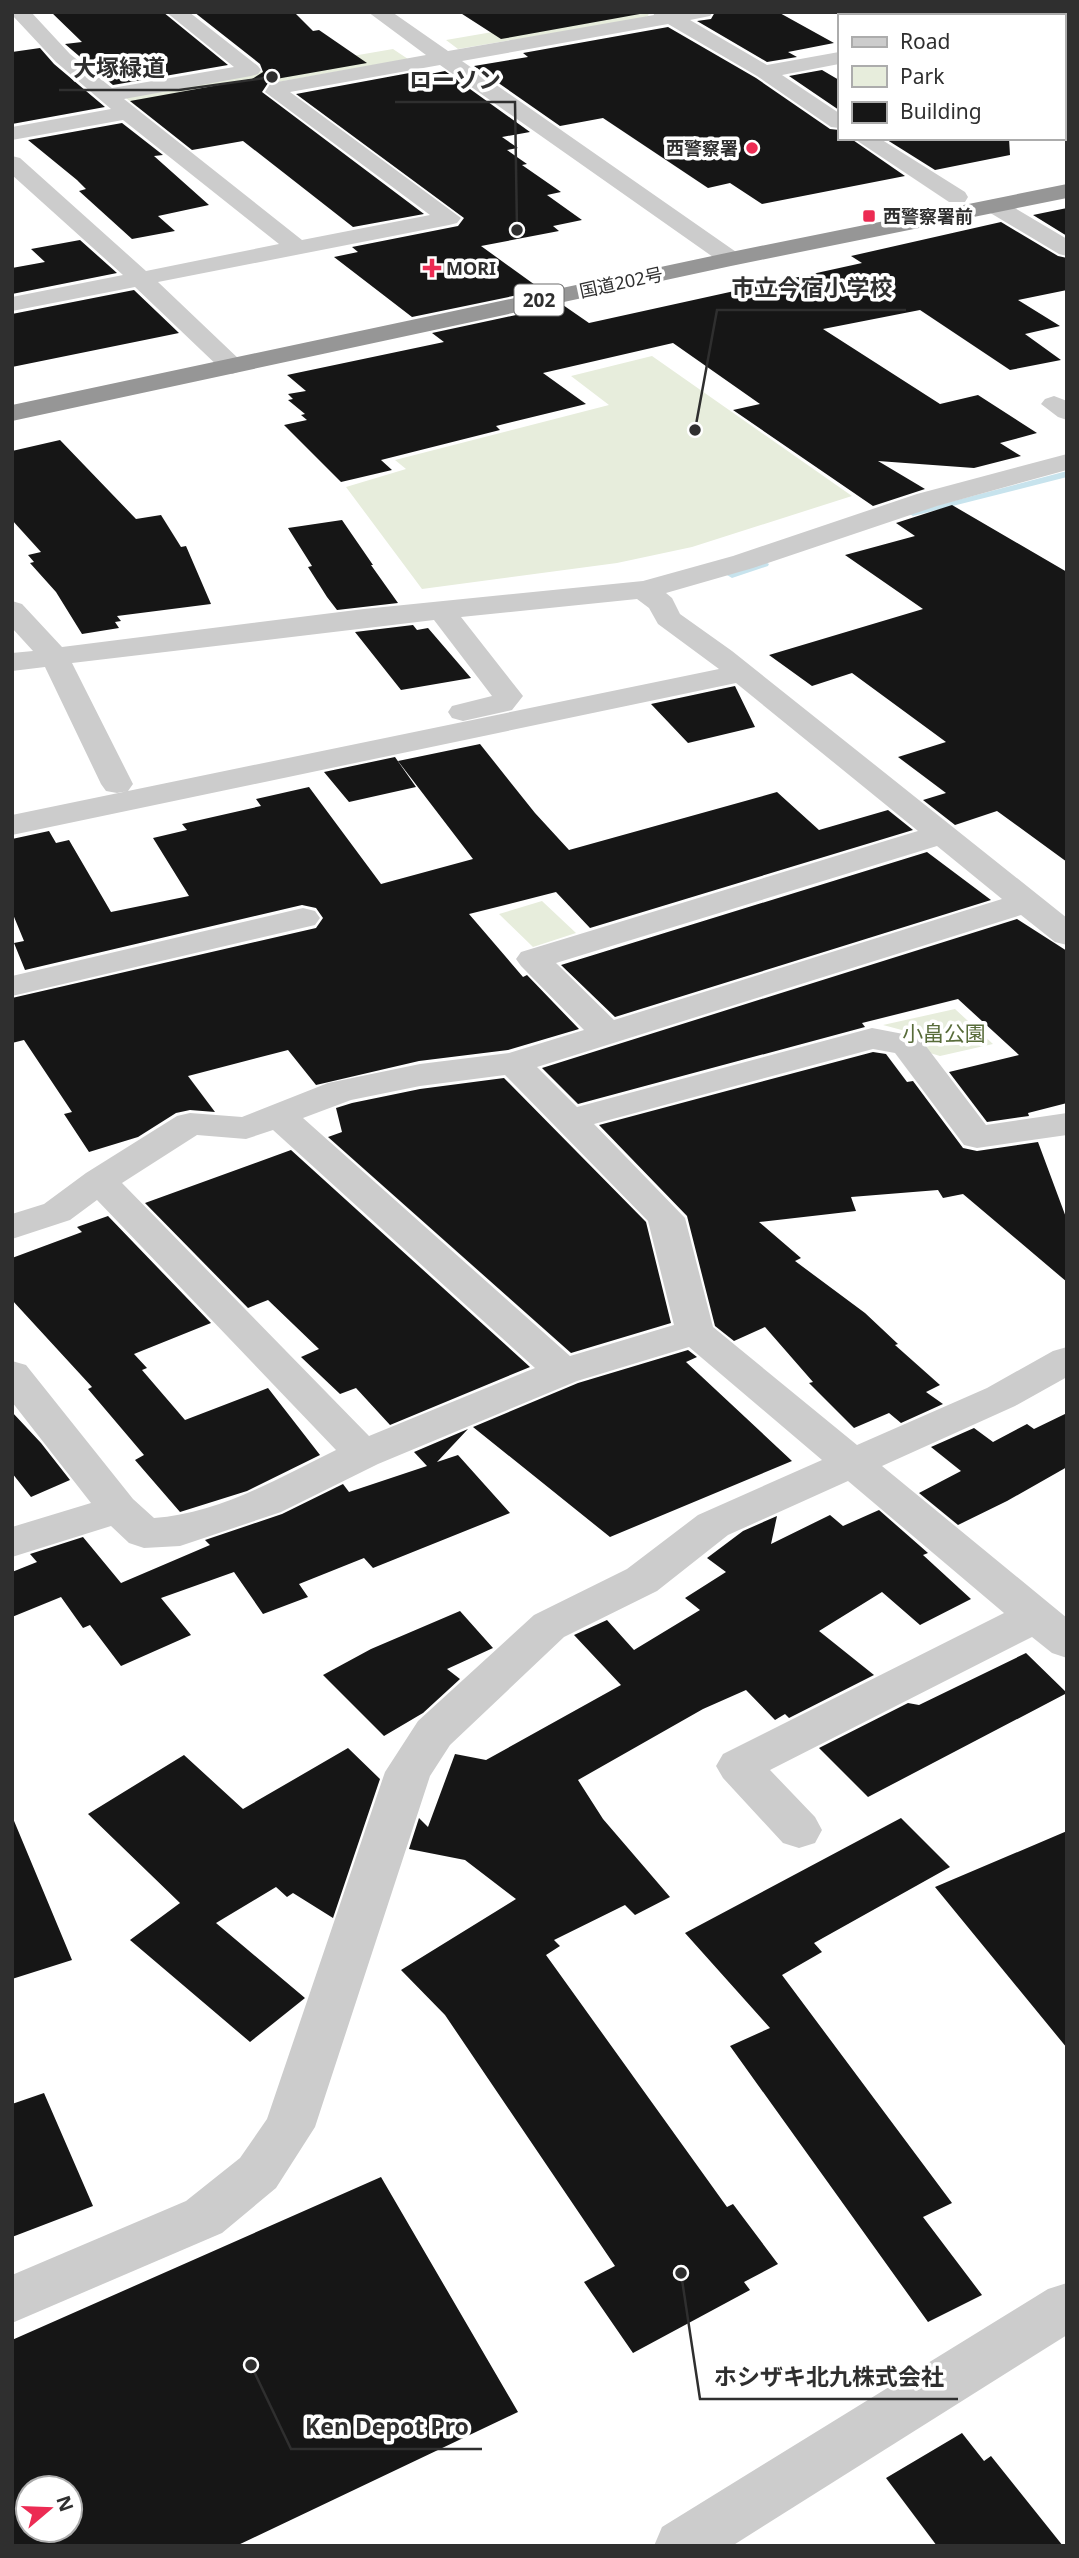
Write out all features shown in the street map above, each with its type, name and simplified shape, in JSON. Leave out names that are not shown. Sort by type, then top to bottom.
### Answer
[{"type":"highway","name":"国道202号","points":[[12,414],[731,258],[1067,191]]},
{"type":"street","points":[[20,12],[63,58],[127,113],[297,247]]},
{"type":"street","points":[[108,95],[251,70],[176,12]]},
{"type":"street","points":[[378,12],[731,258]]},
{"type":"street","points":[[12,304],[449,218],[276,92],[277,88],[443,59],[666,15],[703,12]]},
{"type":"street","points":[[666,15],[764,72],[838,121]]},
{"type":"street","points":[[764,72],[838,58]]},
{"type":"street","points":[[12,134],[127,113]]},
{"type":"street","points":[[867,140],[957,197]]},
{"type":"street","points":[[12,163],[140,278],[232,366]]},
{"type":"street","points":[[998,205],[1067,185]]},
{"type":"street","points":[[998,205],[1067,198]]},
{"type":"street","points":[[998,205],[1067,249]]},
{"type":"street","points":[[12,662],[441,610],[643,590],[679,582],[783,550],[907,506],[1067,462]]},
{"type":"street","points":[[643,590],[662,604],[668,618],[742,673],[1067,935]]},
{"type":"street","points":[[12,610],[54,656],[117,784]]},
{"type":"street","points":[[12,805],[501,704],[508,696],[441,610]]},
{"type":"street","points":[[12,825],[742,673]]},
{"type":"street","points":[[606,1032],[533,958],[942,834]]},
{"type":"street","points":[[12,1227],[57,1212],[99,1181],[190,1124],[246,1128],[341,1091],[419,1075],[513,1063],[1027,902]]},
{"type":"street","points":[[12,986],[303,918]]},
{"type":"street","points":[[569,1120],[872,1038],[907,1044],[977,1137],[1067,1124]]},
{"type":"street","points":[[513,1063],[666,1218],[695,1332],[1051,1629],[739,1766],[799,1830]]},
{"type":"street","points":[[278,1115],[563,1372]]},
{"type":"street","points":[[99,1181],[363,1454]]},
{"type":"street","points":[[12,1374],[118,1509],[144,1533],[180,1531],[266,1502],[363,1454],[563,1372],[695,1332]]},
{"type":"street","points":[[12,2300],[204,2217],[258,2173],[290,2127],[408,1772],[434,1733],[549,1626],[642,1580],[713,1525],[854,1465],[1002,1397],[1067,1360]]},
{"type":"street","points":[[12,1542],[118,1509]]},
{"type":"street","points":[[682,2546],[1067,2306]]},
{"type":"green space","points":[[608,12],[646,12],[649,15],[458,49],[446,40]]},
{"type":"green space","points":[[393,49],[408,59],[137,107],[126,98],[133,94]]},
{"type":"green space","points":[[652,356],[852,496],[692,547],[617,563],[422,589],[346,487],[406,469],[395,460],[609,405],[571,376]]},
{"type":"green space","points":[[542,901],[576,933],[533,947],[499,914]]},
{"type":"green space","name":"小畠公園","points":[[955,1009],[993,1044],[940,1056],[930,1053],[913,1033],[883,1025]]},
{"type":"building","points":[[51,12],[163,12],[228,65],[113,85],[65,44],[82,42]]},
{"type":"building","points":[[194,12],[294,12],[313,31],[319,30],[367,63],[276,79],[268,83],[262,92],[424,214],[353,227],[243,141],[192,150],[130,101],[252,79],[263,72],[260,64]]},
{"type":"building","points":[[459,12],[651,12],[501,39]]},
{"type":"building","points":[[715,12],[778,12],[834,43],[788,52],[797,57],[767,62],[697,21],[711,19]]},
{"type":"building","points":[[668,27],[756,78],[830,129],[838,130],[838,140],[853,140],[905,176],[762,204],[730,183],[708,188],[603,118],[560,126],[474,66],[528,57],[523,53]]},
{"type":"building","points":[[40,48],[54,64],[105,107],[12,124],[12,52]]},
{"type":"building","points":[[822,70],[838,79],[838,109],[789,76]]},
{"type":"building","points":[[420,71],[425,75],[445,71],[530,132],[502,137],[518,148],[507,150],[527,164],[522,165],[561,192],[547,195],[582,220],[553,226],[559,231],[481,246],[542,290],[412,317],[334,257],[358,252],[352,247],[458,226],[464,218],[296,94]]},
{"type":"building","points":[[122,123],[163,155],[154,156],[209,205],[158,216],[175,231],[132,239],[79,191],[86,189],[77,180],[28,140]]},
{"type":"building","points":[[887,140],[1009,140],[1010,155],[935,170]]},
{"type":"building","points":[[1067,208],[1067,236],[1033,215]]},
{"type":"building","points":[[1001,222],[1058,256],[1067,258],[1067,290],[1018,300],[1060,326],[1025,334],[1061,360],[1010,370],[920,310],[823,329],[940,404],[978,395],[1037,433],[1000,443],[1021,456],[974,468],[878,461],[925,489],[873,506],[733,410],[760,404],[673,343],[543,373],[586,404],[496,426],[500,430],[381,460],[392,470],[341,482],[284,425],[307,420],[301,415],[305,414],[288,400],[293,399],[288,394],[306,391],[287,375],[444,342],[432,333],[563,305],[589,323],[862,263],[851,256]]},
{"type":"building","points":[[80,240],[117,273],[12,294],[12,268],[45,262],[31,249]]},
{"type":"building","points":[[134,290],[179,333],[12,367],[12,314]]},
{"type":"building","points":[[60,440],[136,519],[161,515],[181,547],[186,546],[211,604],[117,616],[121,621],[115,622],[119,628],[82,634],[56,592],[30,563],[34,562],[28,555],[41,552],[12,520],[12,451]]},
{"type":"building","points":[[952,505],[1067,572],[1067,862],[997,811],[955,825],[923,800],[946,793],[898,757],[946,742],[852,673],[812,686],[769,655],[923,609],[845,555],[915,536],[896,523]]},
{"type":"building","points":[[342,520],[398,603],[337,610],[327,597],[308,567],[312,566],[288,528]]},
{"type":"building","points":[[413,625],[417,630],[428,628],[471,678],[401,690],[355,632]]},
{"type":"building","points":[[735,686],[755,727],[688,743],[651,704]]},
{"type":"building","points":[[480,744],[535,813],[569,850],[777,792],[819,830],[888,810],[913,830],[590,928],[556,892],[469,914],[523,977],[527,975],[579,1029],[508,1050],[419,1061],[316,1085],[288,1050],[188,1076],[215,1112],[190,1110],[176,1113],[138,1137],[89,1152],[64,1114],[72,1112],[24,1040],[12,1043],[12,998],[316,928],[323,918],[316,908],[302,905],[25,970],[14,943],[24,941],[12,912],[12,839],[49,831],[56,843],[69,840],[111,912],[189,896],[153,838],[187,830],[182,824],[261,806],[256,799],[309,787],[381,884],[473,859],[398,761]]},
{"type":"building","points":[[395,757],[416,787],[349,802],[324,772]]},
{"type":"building","points":[[927,852],[991,900],[615,1017],[561,965]]},
{"type":"building","points":[[1017,919],[1067,951],[1067,1103],[1028,1113],[1029,1116],[987,1122],[949,1072],[1019,1055],[958,999],[862,1023],[865,1027],[578,1104],[542,1068]]},
{"type":"building","points":[[873,1052],[886,1054],[907,1082],[913,1081],[963,1148],[977,1151],[1038,1142],[1067,1220],[1067,1282],[963,1194],[943,1198],[938,1190],[851,1197],[856,1211],[759,1222],[801,1258],[795,1261],[865,1313],[898,1344],[895,1345],[940,1385],[926,1392],[943,1404],[901,1423],[889,1413],[854,1428],[809,1383],[813,1382],[765,1327],[734,1341],[715,1326],[687,1216],[599,1125]]},
{"type":"building","points":[[504,1078],[646,1222],[671,1323],[571,1353],[328,1137],[342,1132],[336,1108],[420,1089]]},
{"type":"building","points":[[291,1150],[530,1367],[390,1425],[356,1388],[340,1394],[301,1357],[319,1349],[268,1300],[248,1308],[145,1203]]},
{"type":"building","points":[[108,1216],[211,1323],[134,1354],[147,1368],[142,1370],[185,1420],[268,1388],[320,1455],[247,1491],[180,1512],[135,1460],[144,1455],[88,1389],[92,1387],[12,1300],[12,1258],[82,1232],[77,1227]]},
{"type":"building","points":[[688,1350],[697,1357],[686,1362],[792,1461],[610,1537],[473,1427],[578,1383]]},
{"type":"building","points":[[12,1412],[70,1480],[31,1497],[12,1473]]},
{"type":"building","points":[[1067,1413],[1067,1467],[1007,1501],[958,1525],[919,1493],[961,1471],[931,1447],[974,1428],[993,1442],[1027,1424],[1034,1429]]},
{"type":"building","points":[[468,1429],[437,1462],[458,1455],[510,1513],[373,1568],[364,1558],[299,1584],[308,1597],[263,1614],[234,1572],[161,1598],[191,1635],[121,1666],[90,1625],[83,1628],[61,1597],[12,1617],[12,1572],[37,1562],[30,1554],[83,1537],[121,1583],[210,1545],[205,1540],[282,1514],[343,1484],[349,1492],[427,1466],[414,1452]]},
{"type":"building","points":[[879,1510],[928,1553],[923,1555],[971,1599],[920,1625],[882,1592],[819,1631],[874,1675],[789,1718],[785,1714],[775,1720],[746,1690],[703,1709],[578,1780],[603,1819],[670,1897],[635,1915],[625,1905],[554,1940],[560,1946],[546,1955],[727,2207],[733,2204],[778,2264],[744,2282],[750,2290],[633,2353],[584,2282],[615,2266],[445,2015],[401,1970],[516,1899],[465,1860],[409,1849],[419,1818],[428,1827],[455,1754],[486,1760],[621,1685],[574,1635],[607,1620],[634,1650],[700,1610],[685,1598],[726,1572],[707,1558],[743,1531],[777,1516],[771,1544],[830,1515],[843,1526]]},
{"type":"building","points":[[460,1611],[493,1648],[447,1669],[460,1679],[423,1713],[384,1736],[323,1675],[371,1649]]},
{"type":"building","points":[[1026,1653],[1067,1693],[868,1797],[819,1748],[908,1703],[919,1705]]},
{"type":"building","points":[[348,1748],[380,1779],[333,1918],[293,1893],[287,1897],[276,1887],[216,1923],[305,1998],[250,2042],[130,1940],[180,1903],[88,1814],[184,1755],[243,1809]]},
{"type":"building","points":[[12,1816],[72,1960],[12,1979]]},
{"type":"building","points":[[901,1818],[950,1867],[814,1943],[822,1952],[782,1975],[952,2203],[923,2217],[982,2295],[928,2322],[730,2046],[770,2028],[685,1933]]},
{"type":"building","points":[[1067,1831],[1067,2048],[935,1887]]},
{"type":"building","points":[[44,2093],[93,2206],[12,2237],[12,2104]]},
{"type":"building","points":[[381,2177],[518,2412],[236,2546],[12,2546],[12,2340]]},
{"type":"building","points":[[962,2433],[984,2461],[991,2456],[1063,2546],[937,2546],[886,2478]]},
{"type":"waterway","points":[[913,513],[1067,474]]},
{"type":"waterway","points":[[732,575],[764,564]]},
{"type":"place","name":"大塚緑道","points":[[272,77]]},
{"type":"place","name":"西警察署","points":[[752,148]]},
{"type":"place","name":"西警察署前","points":[[869,216]]},
{"type":"place","name":"ローソン","points":[[517,230]]},
{"type":"place","name":"MORI","points":[[432,268]]},
{"type":"place","name":"市立今宿小学校","points":[[695,430]]},
{"type":"place","name":"ホシザキ北九株式会社","points":[[681,2273]]},
{"type":"place","name":"Ken Depot Pro","points":[[251,2365]]}]
